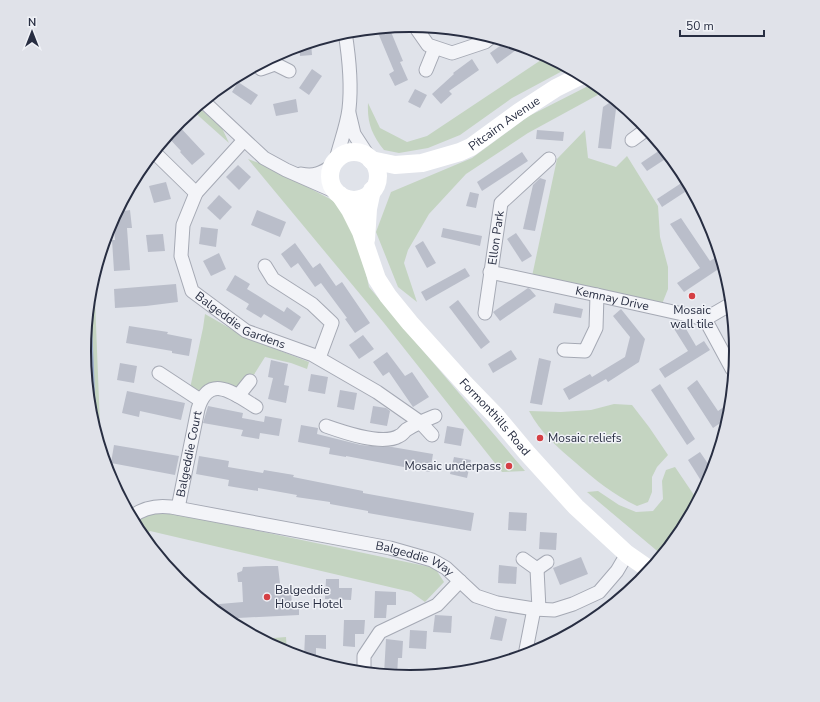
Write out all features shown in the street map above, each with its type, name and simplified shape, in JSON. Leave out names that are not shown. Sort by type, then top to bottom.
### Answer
[{"type":"street","points":[[419,32],[428,45],[452,53],[486,41]]},
{"type":"street","points":[[298,174],[349,199],[364,197],[373,189],[378,179],[377,171],[354,134],[350,123],[350,59],[347,38]]},
{"type":"street","points":[[426,70],[435,48]]},
{"type":"street","points":[[277,61],[289,71]]},
{"type":"street","name":"Pitcairn Avenue","points":[[373,189],[422,163],[460,152],[471,147],[525,108],[556,88],[575,78]]},
{"type":"street","points":[[207,105],[264,158],[286,170],[298,174],[308,176],[321,173],[346,153],[362,153],[370,159]]},
{"type":"street","points":[[338,194],[332,186],[330,178],[349,110]]},
{"type":"street","points":[[632,140],[642,132]]},
{"type":"street","name":"Balgeddie Gardens","points":[[244,140],[196,193],[183,225],[181,256],[192,291],[246,331],[313,355],[376,392],[420,422],[432,435]]},
{"type":"street","points":[[158,156],[196,193]]},
{"type":"street","name":"Pitcairn Avenue","points":[[370,159],[395,164],[422,163]]},
{"type":"street","name":"Ellon Park","points":[[485,313],[501,203],[549,159]]},
{"type":"street","name":"Formonthills Road","points":[[366,244],[368,209],[373,189]]},
{"type":"street","name":"Formonthills Road","points":[[338,194],[350,210],[366,244],[378,279],[388,296],[410,324],[496,416],[576,507],[627,554],[645,567]]},
{"type":"street","points":[[265,266],[273,279],[312,304],[332,323],[319,358]]},
{"type":"street","name":"Kemnay Drive","points":[[490,272],[705,319]]},
{"type":"street","points":[[564,350],[585,351],[596,328],[597,295]]},
{"type":"street","points":[[726,307],[705,319],[728,362]]},
{"type":"street","name":"Balgeddie Court","points":[[159,373],[200,400]]},
{"type":"street","points":[[238,396],[250,381]]},
{"type":"street","name":"Balgeddie Court","points":[[175,508],[200,400],[204,394],[216,388],[226,389],[256,407]]},
{"type":"street","points":[[326,426],[357,436],[389,439],[399,436],[420,422],[435,416]]},
{"type":"street","name":"Balgeddie Way","points":[[136,514],[152,506],[175,508],[390,548],[432,560],[446,568],[476,596],[497,604],[536,609],[554,610],[573,604],[599,592],[617,571],[627,554]]},
{"type":"street","points":[[522,559],[542,565],[536,609],[527,648]]},
{"type":"street","points":[[364,666],[364,656],[380,632],[437,605],[460,581]]},
{"type":"green space","points":[[541,60],[562,71],[512,98],[460,135],[428,148],[399,153],[384,150],[376,139],[369,123],[368,103],[380,128],[407,142],[427,136]]},
{"type":"green space","points":[[587,86],[599,94],[528,133],[466,174],[429,214],[408,250],[404,263],[417,302],[398,287],[376,232],[391,192],[472,158],[529,116]]},
{"type":"green space","points":[[201,110],[222,128],[229,143],[197,114]]},
{"type":"green space","points":[[585,130],[588,158],[616,167],[627,156],[658,206],[660,237],[668,267],[668,289],[660,309],[531,281],[557,159]]},
{"type":"green space","points":[[248,159],[267,166],[336,202],[360,245],[369,287],[525,471],[502,472],[384,323]]},
{"type":"green space","points":[[95,302],[100,426],[94,393],[91,351]]},
{"type":"green space","points":[[205,314],[247,338],[309,362],[307,369],[291,363],[265,357],[250,381],[238,396],[189,393]]},
{"type":"green space","points":[[614,404],[632,405],[668,455],[657,467],[652,477],[652,492],[648,502],[637,506],[605,487],[562,451],[544,433],[529,411],[561,412],[591,410]]},
{"type":"green space","points":[[675,467],[694,495],[675,528],[658,551],[587,492],[598,491],[619,505],[636,512],[653,511],[663,499],[662,481],[666,470]]},
{"type":"green space","points":[[168,512],[435,568],[444,582],[425,602],[411,592],[150,531],[148,533],[139,518],[145,514]]},
{"type":"green space","points":[[286,637],[287,645],[271,638]]},
{"type":"building","points":[[391,33],[403,61],[400,62],[408,80],[395,86],[389,74],[394,71],[379,34]]},
{"type":"building","points":[[501,45],[516,50],[497,64],[490,53]]},
{"type":"building","points":[[311,48],[312,55],[300,56],[300,52]]},
{"type":"building","points":[[472,59],[479,70],[449,91],[452,94],[441,104],[432,94],[454,74],[453,73]]},
{"type":"building","points":[[312,69],[322,76],[309,95],[299,88]]},
{"type":"building","points":[[239,82],[258,95],[251,105],[232,92]]},
{"type":"building","points":[[415,89],[427,95],[420,108],[408,102]]},
{"type":"building","points":[[296,99],[298,112],[276,116],[273,104]]},
{"type":"building","points":[[610,103],[617,108],[611,149],[598,148],[603,107]]},
{"type":"building","points":[[181,128],[205,154],[192,165],[180,152],[181,151],[171,140]]},
{"type":"building","points":[[537,130],[564,132],[563,141],[536,139]]},
{"type":"building","points":[[658,151],[665,159],[647,171],[641,163]]},
{"type":"building","points":[[522,152],[528,161],[482,191],[477,182]]},
{"type":"building","points":[[238,165],[251,177],[239,190],[226,177]]},
{"type":"building","points":[[540,178],[546,180],[535,231],[523,229],[533,185]]},
{"type":"building","points":[[166,182],[171,199],[154,203],[149,186]]},
{"type":"building","points":[[681,183],[686,191],[662,207],[657,199]]},
{"type":"building","points":[[470,192],[479,194],[476,208],[466,206]]},
{"type":"building","points":[[219,195],[232,207],[220,220],[207,208]]},
{"type":"building","points":[[130,210],[132,228],[127,228],[130,270],[114,271],[112,240],[115,240],[114,231],[124,211]]},
{"type":"building","points":[[257,210],[286,222],[280,237],[251,225]]},
{"type":"building","points":[[681,218],[710,261],[715,258],[718,269],[684,292],[677,283],[700,268],[670,224]]},
{"type":"building","points":[[201,227],[218,229],[216,247],[199,244]]},
{"type":"building","points":[[443,228],[482,236],[480,246],[441,237]]},
{"type":"building","points":[[516,233],[532,256],[522,262],[507,239]]},
{"type":"building","points":[[163,234],[165,251],[148,252],[146,235]]},
{"type":"building","points":[[423,241],[436,263],[427,268],[415,246]]},
{"type":"building","points":[[295,243],[313,268],[320,263],[336,286],[342,282],[370,323],[355,333],[345,319],[347,318],[321,283],[315,287],[298,263],[291,268],[281,254]]},
{"type":"building","points":[[219,253],[226,269],[211,276],[203,261]]},
{"type":"building","points":[[465,268],[470,276],[426,301],[421,292]]},
{"type":"building","points":[[235,275],[250,284],[247,289],[284,312],[287,307],[301,317],[292,331],[264,314],[261,318],[246,309],[249,304],[226,290]]},
{"type":"building","points":[[176,284],[178,302],[115,308],[114,289]]},
{"type":"building","points":[[528,288],[536,296],[500,321],[493,312]]},
{"type":"building","points":[[458,300],[490,342],[481,349],[449,307]]},
{"type":"building","points":[[555,303],[583,309],[581,318],[553,313]]},
{"type":"building","points":[[621,309],[645,339],[639,362],[608,382],[606,379],[569,400],[563,389],[590,374],[592,377],[625,357],[630,337],[613,316]]},
{"type":"building","points":[[676,321],[682,322],[696,346],[704,341],[710,350],[665,378],[659,369],[688,351],[671,324]]},
{"type":"building","points":[[129,326],[168,332],[167,334],[192,339],[189,356],[172,353],[172,351],[126,343]]},
{"type":"building","points":[[363,335],[374,349],[359,359],[349,345]]},
{"type":"building","points":[[511,350],[517,359],[493,373],[488,364]]},
{"type":"building","points":[[387,352],[405,376],[412,372],[429,397],[413,407],[389,372],[383,376],[373,362]]},
{"type":"building","points":[[539,358],[551,361],[542,405],[530,403]]},
{"type":"building","points":[[271,360],[288,364],[284,385],[289,386],[286,403],[268,399],[273,378],[268,377]]},
{"type":"building","points":[[120,363],[137,366],[134,383],[117,380]]},
{"type":"building","points":[[311,374],[328,377],[325,394],[308,391]]},
{"type":"building","points":[[697,380],[718,411],[724,407],[721,423],[713,428],[687,388]]},
{"type":"building","points":[[660,384],[695,439],[687,445],[651,390]]},
{"type":"building","points":[[340,390],[357,393],[354,410],[337,407]]},
{"type":"building","points":[[127,391],[185,403],[181,420],[140,411],[139,417],[122,413]]},
{"type":"building","points":[[208,406],[243,413],[242,418],[264,422],[265,416],[282,419],[279,436],[260,433],[259,439],[241,436],[243,430],[203,423]]},
{"type":"building","points":[[373,406],[386,408],[390,411],[387,426],[370,423]]},
{"type":"building","points":[[301,425],[318,428],[317,434],[361,445],[392,447],[433,454],[430,472],[329,454],[330,448],[298,442]]},
{"type":"building","points":[[447,426],[464,429],[461,446],[444,443]]},
{"type":"building","points":[[114,445],[179,456],[175,475],[111,462]]},
{"type":"building","points":[[700,452],[708,464],[701,481],[688,460]]},
{"type":"building","points":[[199,456],[229,461],[228,467],[263,473],[264,470],[294,475],[293,477],[363,491],[363,493],[474,513],[471,531],[368,513],[368,511],[330,504],[330,502],[296,497],[297,495],[258,488],[258,491],[228,486],[229,480],[196,474]]},
{"type":"building","points":[[454,457],[471,460],[467,478],[450,474]]},
{"type":"building","points":[[509,512],[527,513],[526,531],[508,530]]},
{"type":"building","points":[[540,532],[557,533],[556,550],[539,549]]},
{"type":"building","points":[[581,557],[588,574],[560,585],[553,568]]},
{"type":"building","points":[[499,565],[517,567],[516,584],[498,583]]},
{"type":"building","name":"Balgeddie House Hotel","points":[[278,566],[281,592],[291,592],[292,605],[299,604],[299,615],[238,618],[238,619],[216,604],[243,602],[242,582],[238,582],[237,573],[242,571],[243,567]]},
{"type":"building","points":[[326,579],[339,579],[339,588],[352,588],[351,600],[325,599]]},
{"type":"building","points":[[375,591],[396,592],[396,605],[387,605],[386,618],[374,618]]},
{"type":"building","points":[[435,615],[452,616],[451,633],[433,632]]},
{"type":"building","points":[[495,616],[507,619],[502,641],[490,639]]},
{"type":"building","points":[[344,620],[365,620],[364,634],[355,634],[355,647],[343,646]]},
{"type":"building","points":[[410,630],[427,631],[426,649],[409,648]]},
{"type":"building","points":[[305,635],[326,635],[326,649],[316,648],[316,656],[304,652]]},
{"type":"building","points":[[386,639],[403,641],[402,658],[398,658],[397,669],[384,669]]},
{"type":"waterway","points":[[91,346],[93,379]]},
{"type":"place","name":"Mosaic wall tile","points":[[692,296]]},
{"type":"place","name":"Mosaic reliefs","points":[[540,438]]},
{"type":"place","name":"Mosaic underpass","points":[[509,466]]},
{"type":"place","name":"Balgeddie House Hotel","points":[[267,597]]}]
